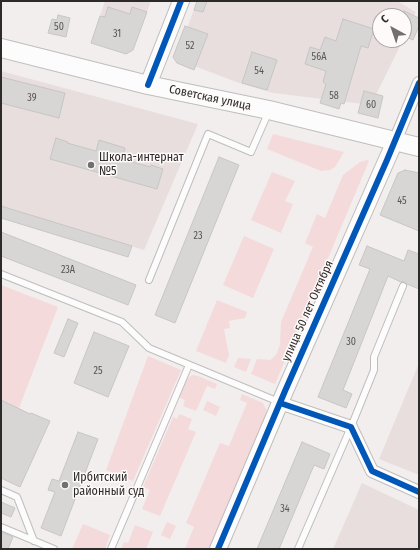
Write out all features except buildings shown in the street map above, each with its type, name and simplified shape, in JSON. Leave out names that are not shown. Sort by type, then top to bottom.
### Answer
[{"type":"main road","name":"Советская улица","points":[[1,48],[148,85],[270,110],[419,147]]},
{"type":"street","points":[[148,85],[182,1]]},
{"type":"street","name":"улица 50 лет Октября","points":[[218,549],[419,83]]},
{"type":"street","points":[[280,403],[350,428],[372,470],[419,492]]},
{"type":"lane","points":[[149,280],[208,134],[251,152],[270,110]]},
{"type":"lane","points":[[1,274],[122,322],[149,348],[280,403]]},
{"type":"lane","points":[[298,549],[374,370],[374,357],[402,286]]},
{"type":"lane","points":[[111,549],[190,365]]},
{"type":"lane","points":[[1,490],[17,497],[34,541]]},
{"type":"lane","points":[[1,527],[54,549]]},
{"type":"shaded area","points":[[105,1],[151,1],[133,50],[91,43]]},
{"type":"shaded area","points":[[197,1],[397,1],[409,8],[372,8],[372,48],[399,48],[371,105],[273,93],[239,83],[176,59]]},
{"type":"shaded area","points":[[412,10],[416,12],[412,20]]},
{"type":"shaded area","name":"Школа-интернат №5","points":[[1,71],[198,124],[144,250],[1,206]]},
{"type":"shaded area","points":[[273,134],[344,152],[335,167],[330,170],[321,171],[267,149]]},
{"type":"shaded area","points":[[367,160],[369,161],[275,384],[251,374],[257,359],[270,360],[276,355],[280,345],[281,322],[313,247],[305,243],[317,214],[325,218],[343,175],[360,162]]},
{"type":"shaded area","points":[[272,172],[295,181],[285,201],[293,204],[281,233],[251,220]]},
{"type":"shaded area","points":[[244,236],[274,249],[253,298],[223,285]]},
{"type":"shaded area","points":[[1,285],[58,307],[19,408],[1,400]]},
{"type":"shaded area","points":[[217,300],[247,312],[245,318],[229,321],[230,328],[224,329],[229,355],[226,363],[196,351]]},
{"type":"shaded area","points":[[148,356],[181,370],[133,481],[106,470]]},
{"type":"shaded area","points":[[238,358],[251,359],[246,372],[234,367]]},
{"type":"shaded area","points":[[419,363],[419,475],[379,459]]},
{"type":"shaded area","points":[[192,375],[217,384],[215,389],[207,386],[196,411],[183,406],[185,400],[178,397],[185,381]]},
{"type":"shaded area","points":[[242,394],[263,403],[267,414],[210,549],[185,549],[194,527],[186,523],[220,443],[229,446],[247,403],[240,400]]},
{"type":"shaded area","points":[[207,401],[220,407],[216,416],[203,410]]},
{"type":"shaded area","points":[[179,414],[192,419],[188,429],[196,432],[160,516],[142,509],[150,490],[143,487],[173,417],[177,419]]},
{"type":"shaded area","points":[[362,483],[419,510],[419,549],[333,549]]},
{"type":"shaded area","points":[[167,522],[176,526],[170,539],[161,535]]},
{"type":"shaded area","points":[[83,524],[110,535],[105,549],[72,549]]},
{"type":"shaded area","points":[[135,525],[153,532],[146,549],[121,549],[124,542],[128,543]]},
{"type":"cycle path","points":[[148,85],[181,1]]},
{"type":"cycle path","points":[[218,549],[419,83]]},
{"type":"cycle path","points":[[280,403],[351,427],[372,471],[419,492]]},
{"type":"place","name":"Школа-интернат №5","points":[[91,165]]},
{"type":"place","name":"Ирбитский районный суд","points":[[65,485]]}]
